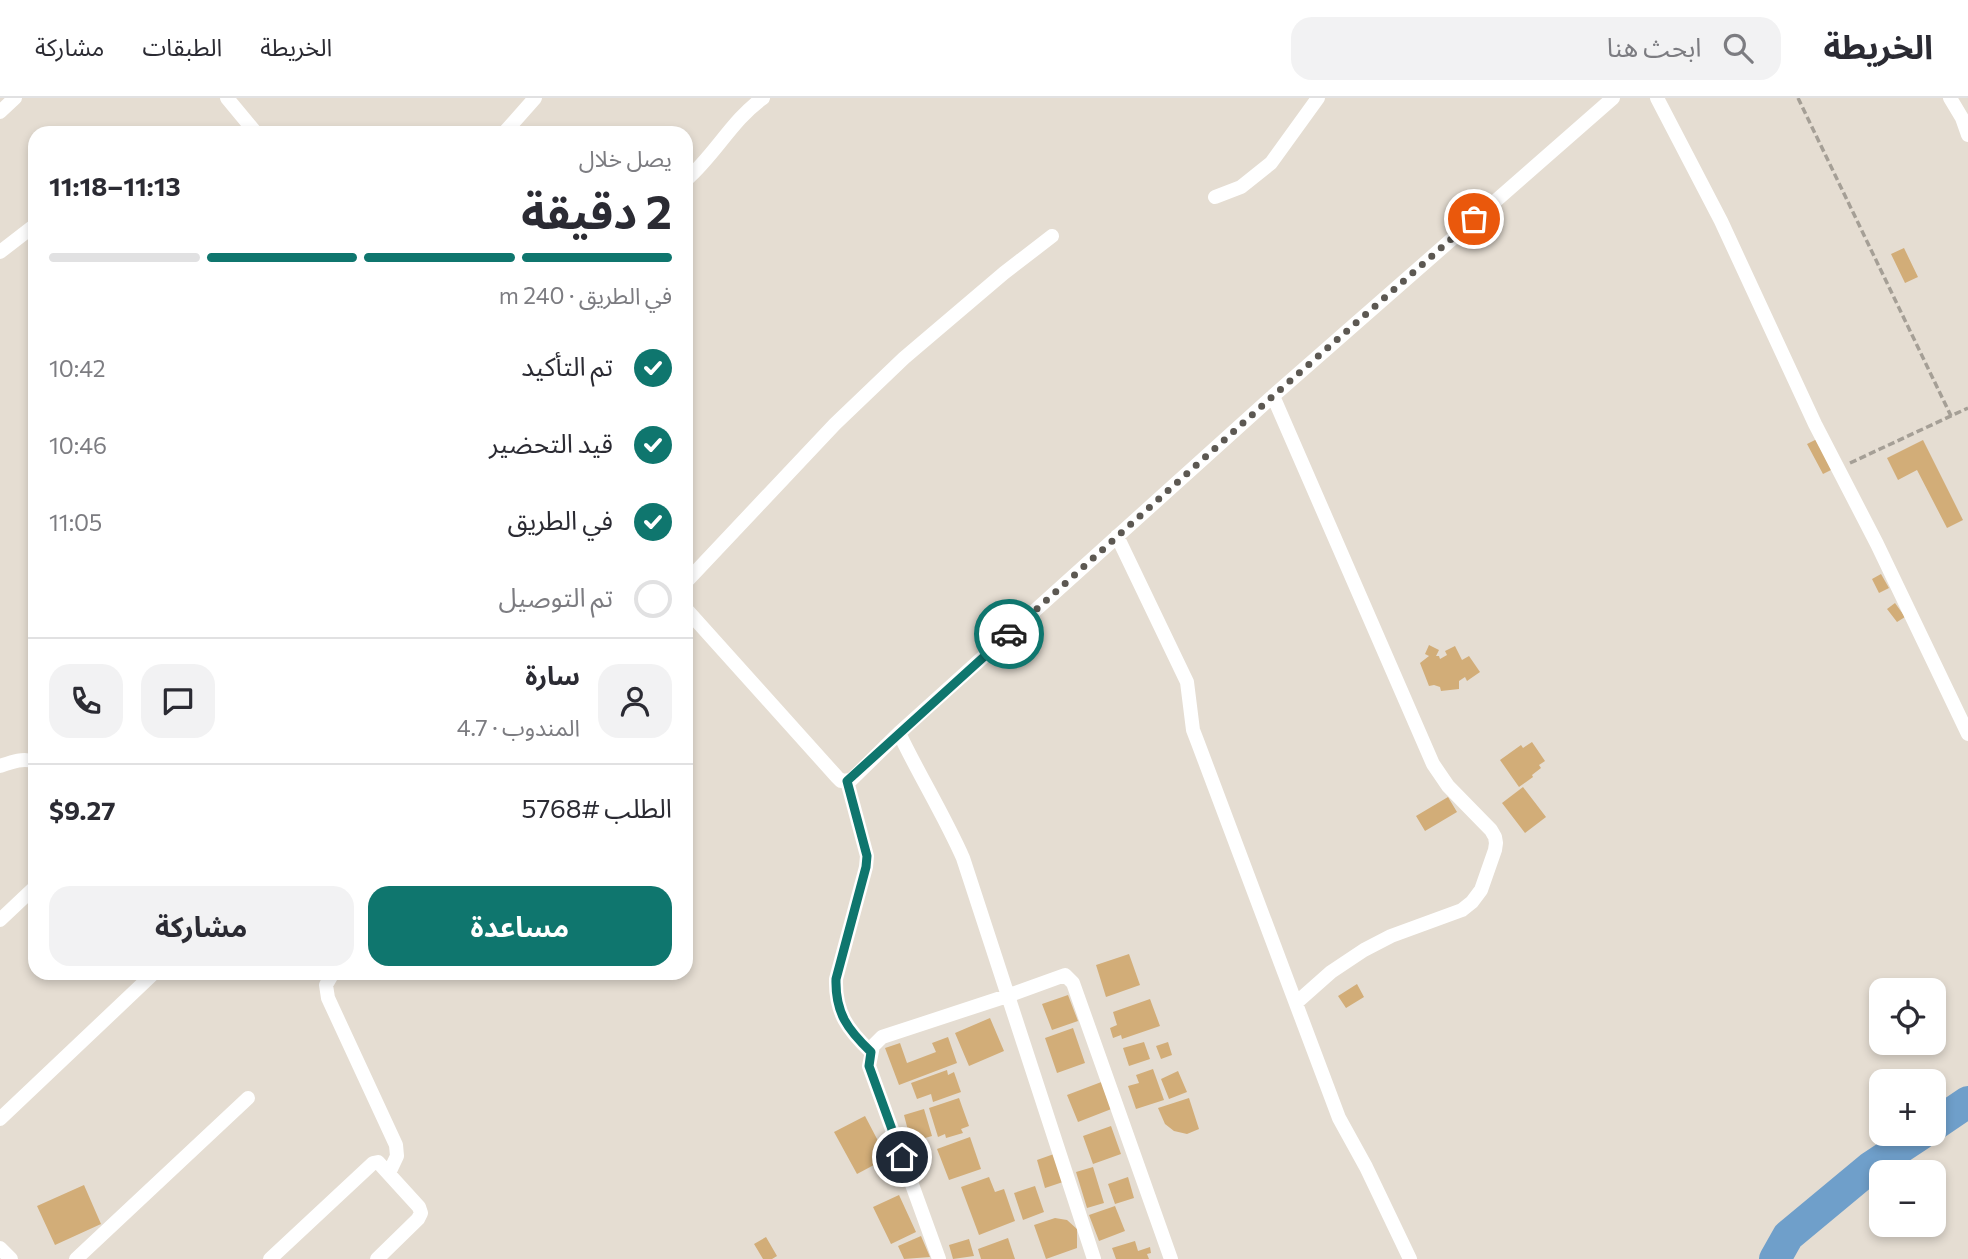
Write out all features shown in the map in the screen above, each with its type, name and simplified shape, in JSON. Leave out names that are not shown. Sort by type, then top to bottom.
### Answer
[{"type":"street","points":[[0,113],[15,98]]},
{"type":"street","points":[[227,98],[250,126]]},
{"type":"street","points":[[510,126],[535,98]]},
{"type":"street","points":[[693,174],[741,115],[763,98]]},
{"type":"street","points":[[1215,197],[1241,187],[1271,163],[1318,98]]},
{"type":"street","points":[[693,623],[837,777],[841,781],[847,781],[1273,396],[1613,98]]},
{"type":"street","points":[[1657,98],[1721,221],[1815,424],[1968,734]]},
{"type":"street","points":[[1950,98],[1968,135]]},
{"type":"street","points":[[0,252],[28,230]]},
{"type":"street","points":[[693,575],[835,424],[904,358],[1052,236]]},
{"type":"street","points":[[1273,396],[1433,764],[1448,786],[1491,830],[1496,843],[1481,890],[1462,910],[1377,943],[1331,972],[1296,1003]]},
{"type":"street","points":[[1117,536],[1187,682],[1193,730],[1339,1118],[1410,1259]]},
{"type":"street","points":[[899,733],[963,858],[1094,1259]]},
{"type":"street","points":[[0,766],[28,760]]},
{"type":"street","points":[[847,781],[867,856],[835,991],[845,1023],[871,1052]]},
{"type":"street","points":[[0,920],[28,894]]},
{"type":"street","points":[[939,1259],[869,1066],[873,1046],[882,1037],[1065,975],[1070,978],[1136,1155],[1171,1259]]},
{"type":"street","points":[[0,1119],[147,980]]},
{"type":"street","points":[[328,980],[326,985],[328,998],[396,1145],[397,1156],[389,1173]]},
{"type":"street","points":[[76,1259],[248,1098]]},
{"type":"street","points":[[270,1259],[373,1163],[381,1163],[419,1207],[421,1213],[377,1259]]},
{"type":"street","points":[[0,1248],[11,1259]]},
{"type":"path","points":[[1798,98],[1951,416]]},
{"type":"path","points":[[1839,468],[1968,408]]},
{"type":"building","points":[[1904,248],[1918,277],[1905,283],[1891,254]]},
{"type":"building","points":[[1817,439],[1833,469],[1823,474],[1807,444]]},
{"type":"building","points":[[1923,440],[1963,520],[1947,528],[1917,470],[1898,480],[1887,458]]},
{"type":"building","points":[[1881,574],[1889,588],[1879,593],[1872,579]]},
{"type":"building","points":[[1895,603],[1905,617],[1897,622],[1887,609]]},
{"type":"building","points":[[1429,645],[1439,650],[1436,656],[1440,659],[1447,655],[1445,651],[1455,646],[1462,660],[1469,656],[1480,672],[1467,681],[1465,677],[1459,681],[1459,689],[1441,691],[1440,687],[1429,686],[1420,663],[1429,656],[1425,654]]},
{"type":"building","points":[[1532,742],[1545,761],[1539,765],[1541,768],[1533,777],[1519,787],[1500,760],[1521,745],[1523,748]]},
{"type":"building","points":[[1523,787],[1546,817],[1525,833],[1502,803]]},
{"type":"building","points":[[1448,797],[1457,812],[1425,831],[1416,816]]},
{"type":"building","points":[[1129,954],[1140,985],[1106,997],[1096,965]]},
{"type":"building","points":[[1357,984],[1364,997],[1346,1008],[1338,996]]},
{"type":"building","points":[[1068,995],[1078,1021],[1052,1030],[1042,1004]]},
{"type":"building","points":[[1150,999],[1160,1026],[1122,1039],[1121,1035],[1113,1038],[1110,1028],[1117,1025],[1113,1012]]},
{"type":"building","points":[[990,1018],[1004,1051],[969,1066],[955,1033]]},
{"type":"building","points":[[1073,1028],[1085,1063],[1057,1073],[1045,1038]]},
{"type":"building","points":[[948,1037],[957,1063],[899,1085],[885,1048],[900,1043],[907,1063],[936,1052],[932,1043]]},
{"type":"building","points":[[1144,1042],[1150,1059],[1129,1066],[1123,1048]]},
{"type":"building","points":[[1168,1042],[1172,1055],[1161,1059],[1156,1046]]},
{"type":"building","points":[[1153,1069],[1164,1100],[1136,1109],[1128,1086],[1139,1083],[1136,1075]]},
{"type":"building","points":[[947,1070],[948,1075],[954,1072],[961,1092],[933,1102],[931,1094],[917,1099],[911,1083]]},
{"type":"building","points":[[1178,1071],[1187,1092],[1169,1099],[1161,1079]]},
{"type":"building","points":[[1104,1081],[1114,1108],[1078,1122],[1067,1095]]},
{"type":"building","points":[[959,1098],[969,1126],[961,1129],[963,1133],[946,1138],[945,1134],[938,1137],[929,1108]]},
{"type":"building","points":[[1189,1098],[1199,1129],[1187,1134],[1174,1131],[1165,1124],[1158,1108]]},
{"type":"building","points":[[924,1109],[932,1136],[911,1142],[904,1115]]},
{"type":"building","points":[[865,1116],[887,1158],[857,1174],[834,1132]]},
{"type":"building","points":[[1111,1126],[1121,1154],[1093,1164],[1083,1136]]},
{"type":"building","points":[[970,1137],[981,1169],[949,1180],[937,1149]]},
{"type":"building","points":[[1054,1154],[1063,1182],[1045,1188],[1037,1160]]},
{"type":"building","points":[[1093,1167],[1104,1203],[1087,1208],[1076,1172]]},
{"type":"building","points":[[989,1177],[995,1192],[1004,1189],[1015,1221],[979,1235],[961,1187]]},
{"type":"building","points":[[1128,1177],[1134,1198],[1115,1204],[1108,1184]]},
{"type":"building","points":[[84,1185],[101,1224],[55,1245],[37,1206]]},
{"type":"building","points":[[1035,1186],[1044,1212],[1023,1220],[1014,1193]]},
{"type":"building","points":[[899,1195],[916,1232],[891,1244],[873,1207]]},
{"type":"building","points":[[1115,1206],[1125,1231],[1099,1241],[1089,1215]]},
{"type":"building","points":[[1055,1218],[1067,1220],[1077,1229],[1077,1248],[1046,1259],[1034,1225]]},
{"type":"building","points":[[921,1236],[930,1257],[904,1259],[898,1246]]},
{"type":"building","points":[[766,1237],[777,1256],[772,1259],[763,1259],[754,1244]]},
{"type":"building","points":[[1008,1238],[1015,1259],[981,1259],[978,1249]]},
{"type":"building","points":[[969,1239],[974,1256],[953,1259],[949,1245]]},
{"type":"building","points":[[1135,1241],[1138,1251],[1150,1247],[1151,1253],[1147,1254],[1149,1259],[1116,1259],[1112,1248]]},
{"type":"waterway","points":[[1946,1117],[1968,1102]]},
{"type":"waterway","points":[[1775,1259],[1788,1236],[1871,1167],[1903,1146]]},
{"type":"way so far","points":[[1009,634],[1474,219]]},
{"type":"route","points":[[902,1157],[869,1066],[871,1052],[845,1023],[835,991],[867,856],[847,781],[1009,634]]}]
